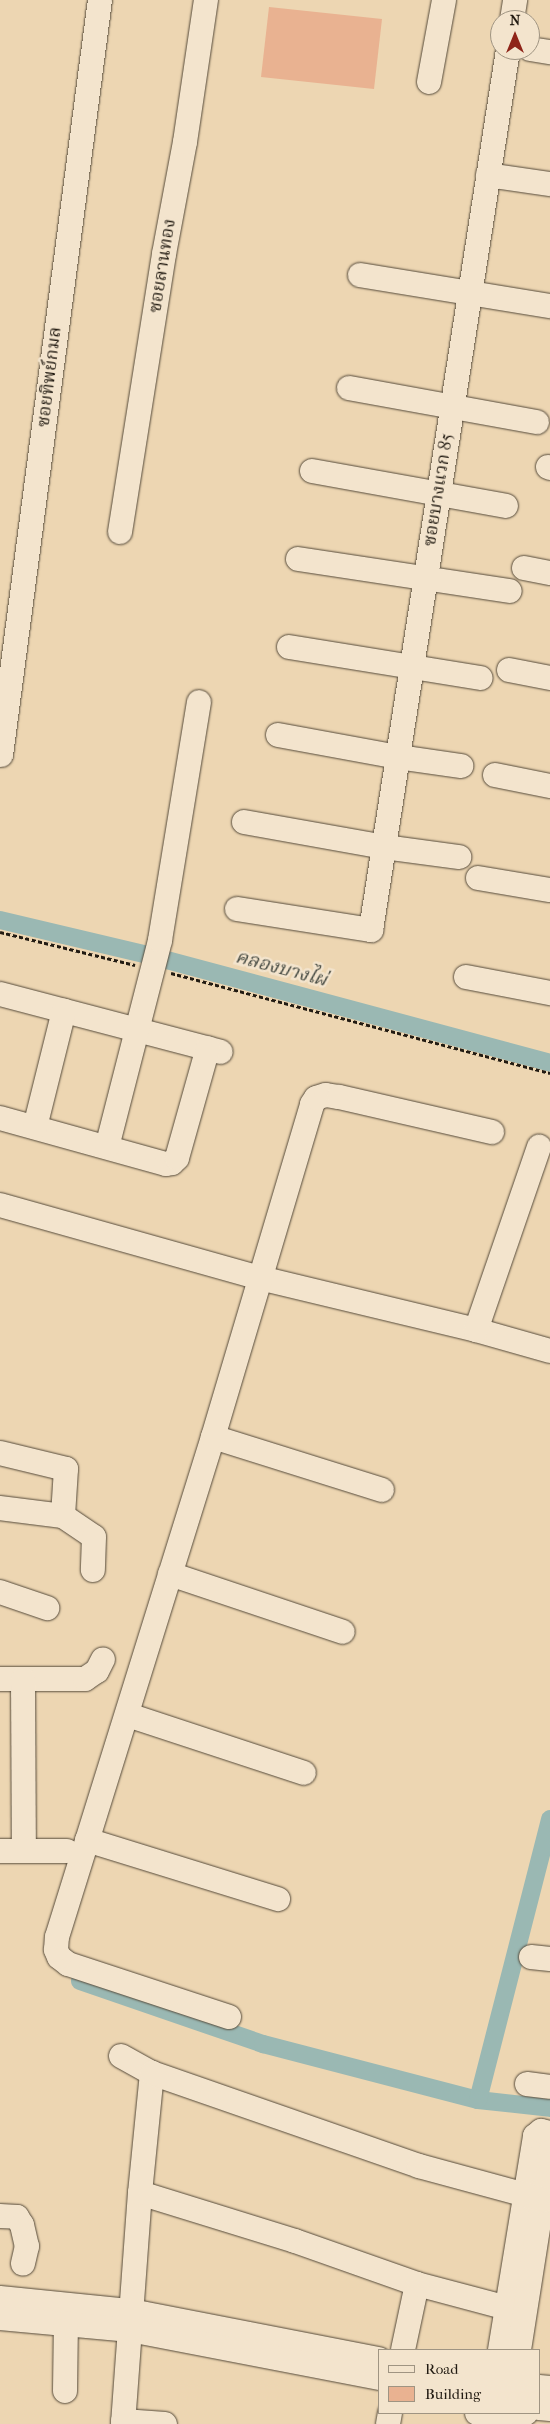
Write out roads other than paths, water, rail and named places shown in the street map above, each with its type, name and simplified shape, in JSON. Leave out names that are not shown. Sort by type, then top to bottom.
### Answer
[{"type":"street","name":"ซอยทิพย์กมล","points":[[1,755],[100,0]]},
{"type":"street","name":"ซอยลานทอง","points":[[120,532],[164,254],[185,142],[206,0]]},
{"type":"street","points":[[429,82],[444,0]]},
{"type":"street","name":"ซอยบางแวก 85","points":[[237,909],[371,930],[506,60]]},
{"type":"street","points":[[488,175],[550,184]]},
{"type":"street","points":[[360,275],[550,306]]},
{"type":"street","points":[[350,388],[537,422]]},
{"type":"street","points":[[312,471],[506,506]]},
{"type":"street","points":[[298,559],[510,591]]},
{"type":"street","points":[[524,568],[550,573]]},
{"type":"street","points":[[289,647],[481,678]]},
{"type":"street","points":[[509,670],[550,678]]},
{"type":"street","points":[[107,1147],[155,971],[199,702]]},
{"type":"street","points":[[278,735],[398,757],[461,766]]},
{"type":"street","points":[[495,775],[550,786]]},
{"type":"street","points":[[244,822],[384,847],[460,857]]},
{"type":"street","points":[[478,878],[550,890]]},
{"type":"street","points":[[466,977],[550,993]]},
{"type":"street","points":[[0,994],[215,1050],[175,1162],[166,1164],[0,1118]]},
{"type":"street","points":[[34,1127],[64,1011]]},
{"type":"street","points":[[229,2018],[68,1964],[59,1957],[56,1950],[57,1937],[77,1845],[128,1715],[312,1104],[316,1098],[326,1095],[339,1097],[492,1132]]},
{"type":"street","points":[[476,1330],[539,1147]]},
{"type":"street","points":[[0,1205],[260,1278],[476,1330],[550,1352]]},
{"type":"street","points":[[213,1437],[382,1490]]},
{"type":"street","points":[[0,1454],[66,1469],[62,1516]]},
{"type":"street","points":[[0,1508],[62,1516],[94,1537],[93,1570]]},
{"type":"street","points":[[170,1574],[343,1632]]},
{"type":"street","points":[[0,1592],[47,1608]]},
{"type":"street","points":[[24,1850],[11,1679],[85,1679],[97,1672],[102,1659]]},
{"type":"street","points":[[128,1715],[304,1772]]},
{"type":"street","points":[[0,1850],[24,1850],[77,1845],[278,1899]]},
{"type":"street","points":[[121,2056],[152,2073],[419,2166],[539,2186]]},
{"type":"street","points":[[152,2073],[140,2193],[123,2422],[165,2424]]},
{"type":"street","points":[[539,2186],[535,2136],[541,2131],[550,2133]]},
{"type":"street","points":[[519,2349],[524,2294],[539,2186],[550,2152]]},
{"type":"street","points":[[140,2193],[295,2241],[418,2284],[524,2294]]},
{"type":"street","points":[[0,2216],[17,2217],[22,2225],[27,2246],[23,2264]]},
{"type":"street","points":[[403,2349],[418,2284]]},
{"type":"street","points":[[500,2349],[524,2294]]},
{"type":"street","points":[[0,2298],[378,2359]]},
{"type":"street","points":[[0,2318],[66,2323],[131,2320],[378,2378]]},
{"type":"street","points":[[65,2391],[66,2323]]},
{"type":"waterway","name":"คลองบางไผ่","points":[[0,920],[148,955],[550,1063]]},
{"type":"waterway","points":[[478,2100],[550,1819]]},
{"type":"waterway","points":[[80,1981],[263,2044],[478,2100],[550,2108]]}]
